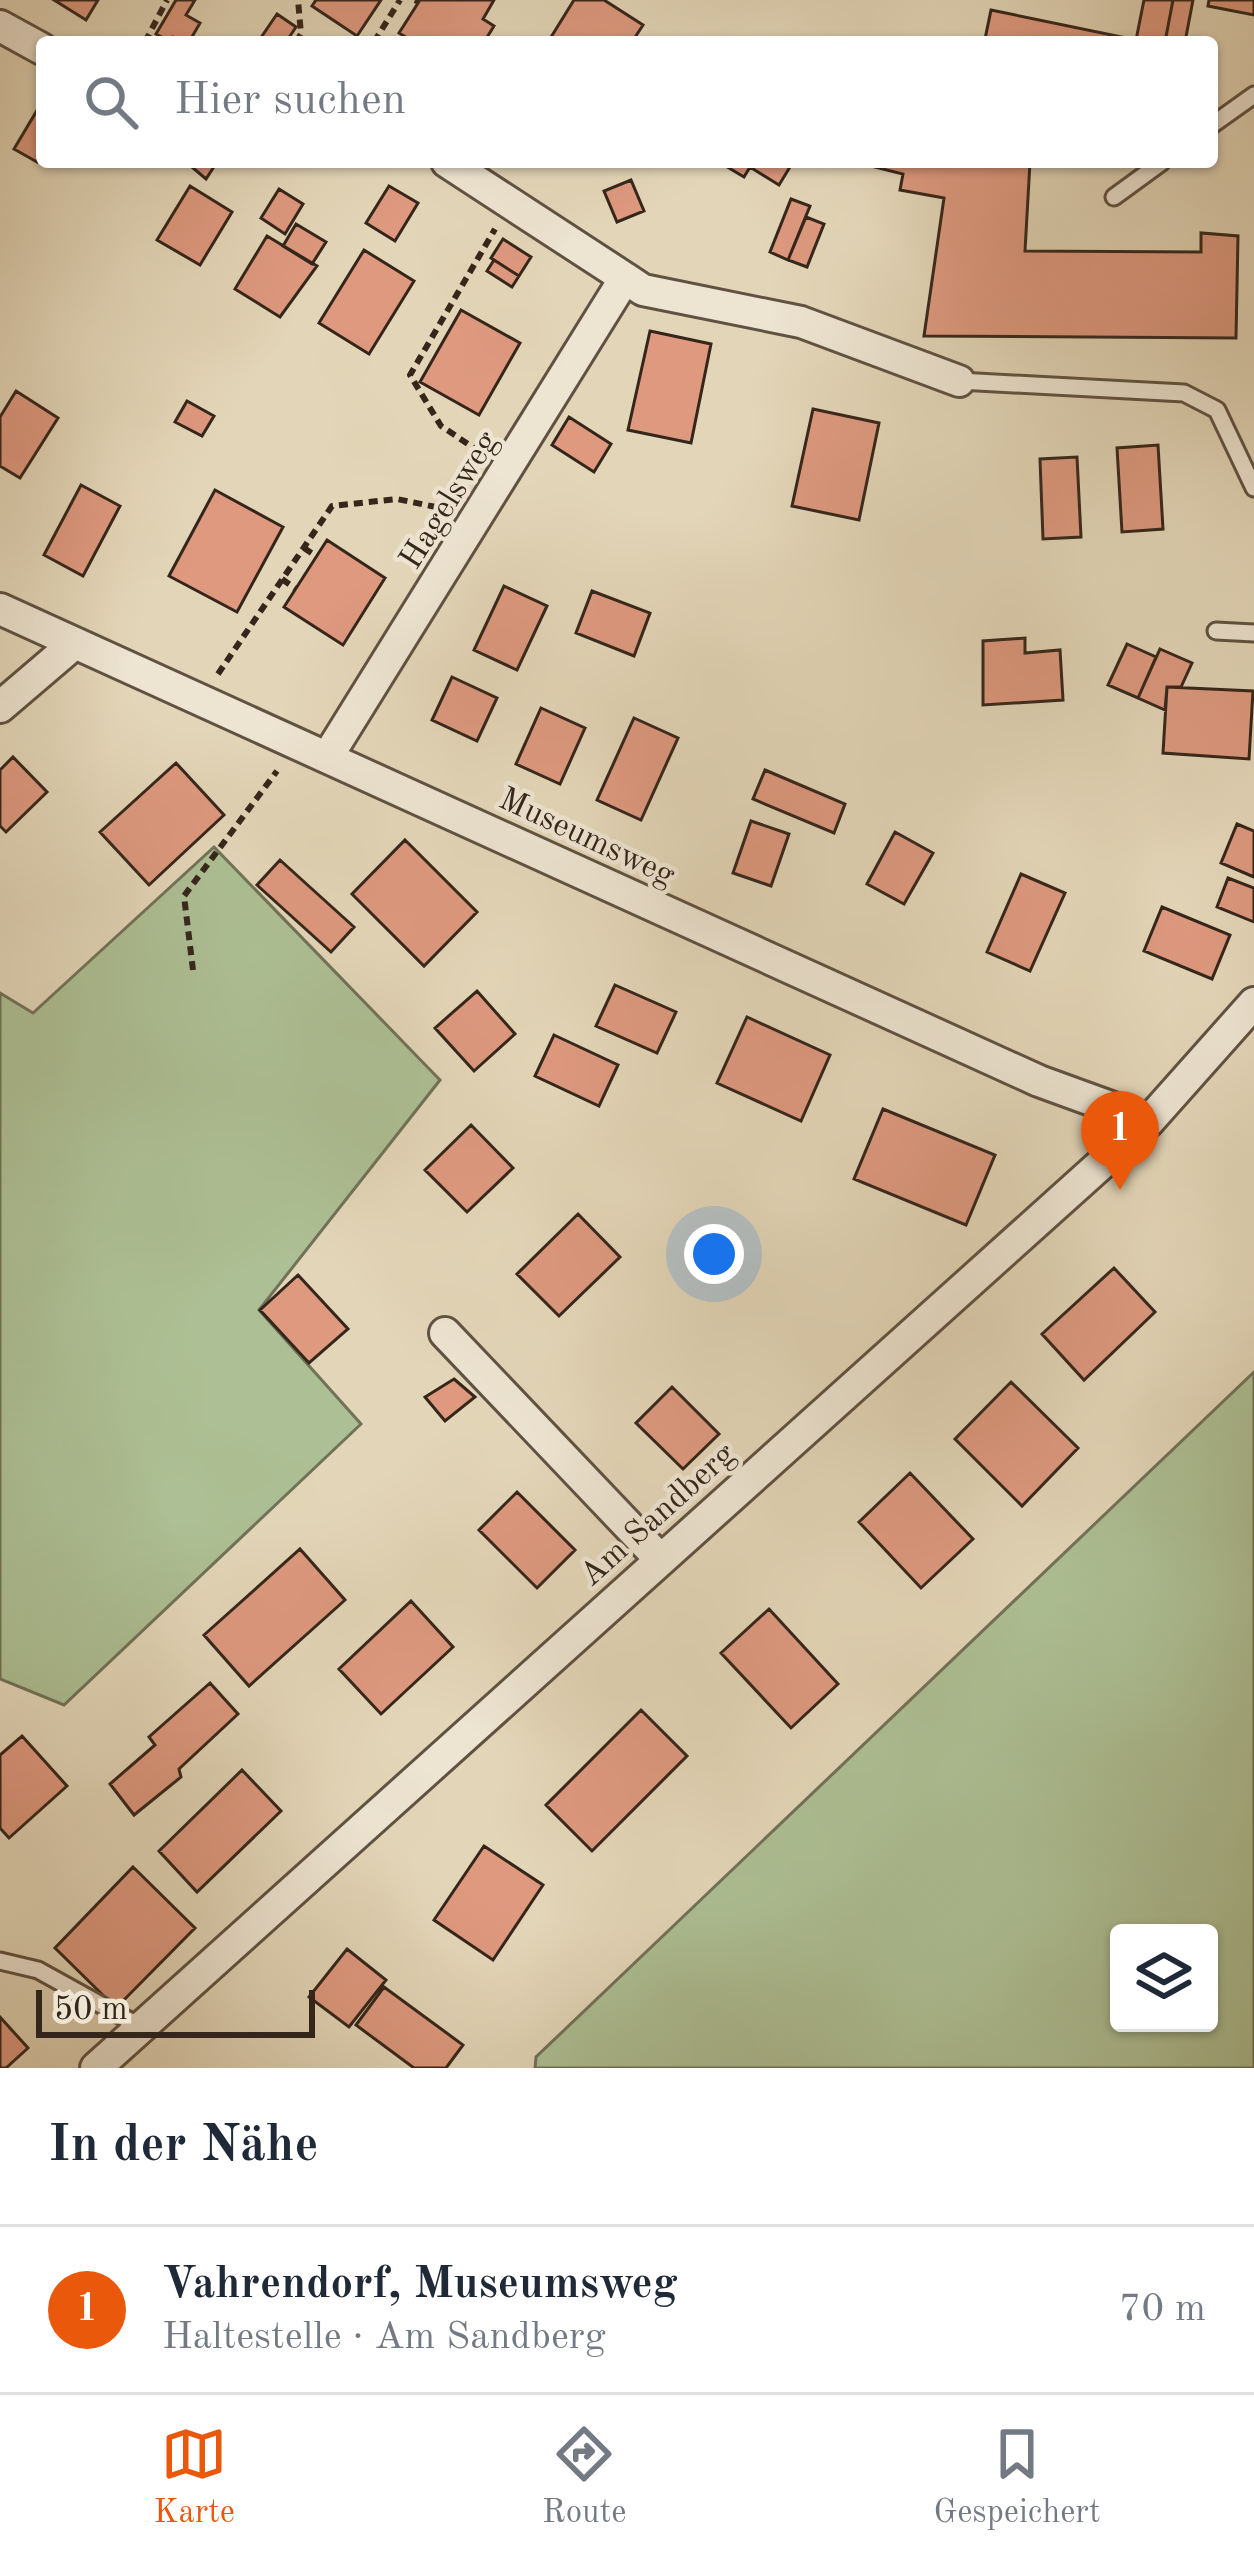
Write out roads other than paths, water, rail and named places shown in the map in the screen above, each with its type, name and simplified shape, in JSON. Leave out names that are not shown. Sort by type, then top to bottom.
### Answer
[{"type":"street","points":[[0,26],[36,46]]},
{"type":"street","points":[[456,168],[644,290],[801,322],[959,381]]},
{"type":"street","name":"Hagelsweg","points":[[328,756],[625,278]]},
{"type":"street","name":"Museumsweg","points":[[0,609],[1039,1081],[1149,1121]]},
{"type":"street","points":[[0,707],[75,643]]},
{"type":"street","name":"Am Sandberg","points":[[96,2068],[1149,1121],[1199,1072],[1254,1003]]},
{"type":"street","points":[[445,1334],[659,1558]]},
{"type":"lane","points":[[1218,121],[1254,95]]},
{"type":"lane","points":[[1114,197],[1154,168]]},
{"type":"lane","points":[[959,381],[1184,393],[1217,410],[1254,488]]},
{"type":"lane","points":[[1216,631],[1254,633]]},
{"type":"lane","points":[[0,1961],[38,1970],[143,2029]]},
{"type":"place","name":"Vahrendorf, Museumsweg","points":[[1120,1190]]}]
